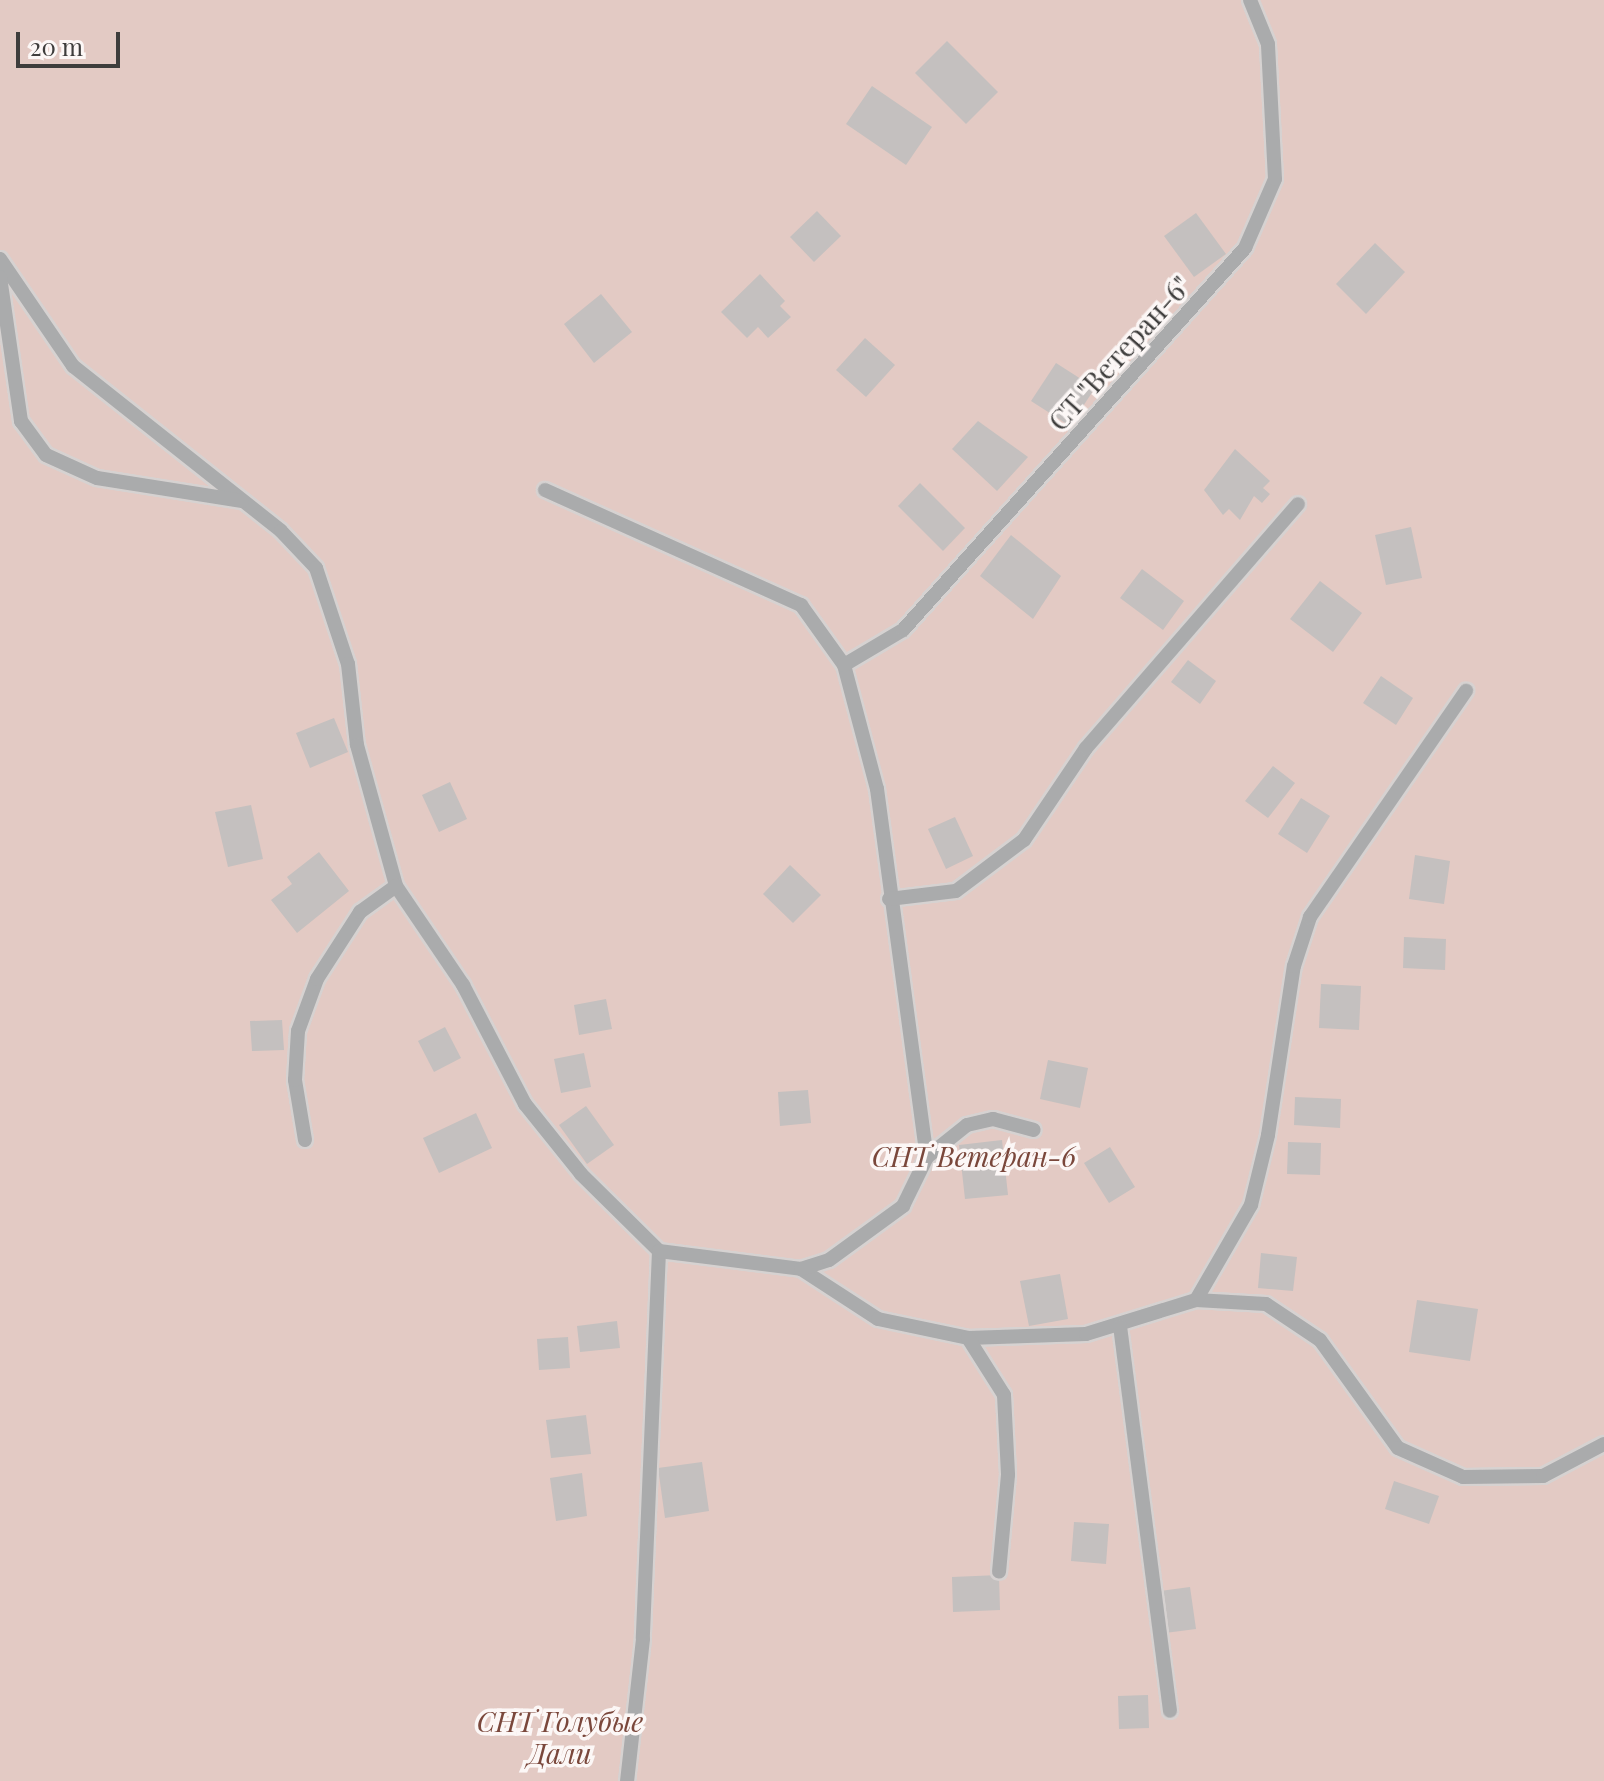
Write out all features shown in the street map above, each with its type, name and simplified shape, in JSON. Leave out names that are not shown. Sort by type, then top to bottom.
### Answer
[{"type":"lane","name":"СТ \"Ветеран-6\"","points":[[844,665],[903,630],[1245,248],[1275,179],[1268,44],[1250,0]]},
{"type":"lane","points":[[0,259],[73,366],[244,502],[316,568],[348,664],[357,745],[396,886],[463,985],[525,1104],[581,1174],[659,1251],[801,1269],[829,1260],[903,1206],[927,1157],[967,1125],[993,1119],[1034,1130]]},
{"type":"lane","points":[[0,277],[21,421],[46,455],[97,478],[244,502]]},
{"type":"lane","points":[[545,490],[801,605],[844,665],[877,789],[889,899],[905,976],[927,1157]]},
{"type":"lane","points":[[889,899],[956,891],[1024,840],[1086,748],[1298,504]]},
{"type":"lane","points":[[1196,1300],[1251,1205],[1268,1135],[1294,966],[1310,917],[1466,691]]},
{"type":"lane","points":[[305,1140],[295,1080],[298,1031],[317,979],[360,912],[396,886]]},
{"type":"lane","points":[[627,1781],[643,1639],[659,1251]]},
{"type":"lane","points":[[801,1269],[878,1319],[968,1338],[1039,1338],[1120,1326],[1196,1300],[1266,1304],[1320,1340],[1398,1448],[1463,1477],[1543,1476],[1604,1444]]},
{"type":"lane","points":[[1120,1326],[1170,1711]]},
{"type":"lane","points":[[968,1338],[1004,1395],[1008,1475],[999,1572]]},
{"type":"green space","name":"СНТ Ветеран-6","points":[[0,0],[1604,0],[1604,1781],[0,1781]]},
{"type":"building","points":[[947,41],[998,92],[966,124],[915,73]]},
{"type":"building","points":[[872,86],[932,127],[906,165],[846,124]]},
{"type":"building","points":[[817,211],[841,236],[814,262],[790,237]]},
{"type":"building","points":[[1196,213],[1226,254],[1194,277],[1164,236]]},
{"type":"building","points":[[1375,243],[1405,272],[1366,314],[1336,284]]},
{"type":"building","points":[[760,274],[785,301],[780,306],[791,317],[768,338],[758,327],[747,338],[721,312]]},
{"type":"building","points":[[601,294],[632,332],[594,363],[564,324]]},
{"type":"building","points":[[865,338],[895,365],[866,397],[836,370]]},
{"type":"building","points":[[1056,363],[1095,388],[1070,426],[1031,401]]},
{"type":"building","points":[[978,421],[1028,457],[997,491],[952,449]]},
{"type":"building","points":[[1235,449],[1270,481],[1263,488],[1270,494],[1262,503],[1254,496],[1240,520],[1229,509],[1223,515],[1204,490]]},
{"type":"building","points":[[920,483],[965,528],[943,551],[898,506]]},
{"type":"building","points":[[1411,527],[1422,578],[1386,585],[1375,535]]},
{"type":"building","points":[[1011,535],[1061,576],[1033,619],[980,576]]},
{"type":"building","points":[[1142,569],[1184,601],[1163,630],[1120,598]]},
{"type":"building","points":[[1320,581],[1362,613],[1333,652],[1290,619]]},
{"type":"building","points":[[1188,660],[1216,681],[1200,704],[1171,682]]},
{"type":"building","points":[[1381,676],[1413,698],[1396,725],[1363,703]]},
{"type":"building","points":[[334,718],[348,752],[310,768],[296,733]]},
{"type":"building","points":[[1273,766],[1295,783],[1268,818],[1245,801]]},
{"type":"building","points":[[450,782],[467,819],[439,832],[422,795]]},
{"type":"building","points":[[1301,798],[1330,816],[1307,853],[1278,834]]},
{"type":"building","points":[[251,805],[263,859],[228,867],[215,812]]},
{"type":"building","points":[[955,817],[973,856],[946,869],[928,829]]},
{"type":"building","points":[[319,852],[349,891],[297,933],[271,900],[292,884],[287,877]]},
{"type":"building","points":[[1415,855],[1450,861],[1444,904],[1409,899]]},
{"type":"building","points":[[790,865],[821,895],[793,923],[763,894]]},
{"type":"building","points":[[1404,937],[1446,939],[1445,970],[1403,968]]},
{"type":"building","points":[[1321,984],[1361,986],[1359,1030],[1319,1028]]},
{"type":"building","points":[[606,999],[612,1029],[579,1035],[574,1005]]},
{"type":"building","points":[[282,1020],[284,1050],[252,1051],[250,1021]]},
{"type":"building","points":[[445,1027],[461,1058],[434,1072],[418,1041]]},
{"type":"building","points":[[584,1053],[591,1087],[561,1093],[554,1059]]},
{"type":"building","points":[[1048,1060],[1088,1068],[1080,1108],[1040,1099]]},
{"type":"building","points":[[808,1090],[811,1123],[780,1126],[778,1092]]},
{"type":"building","points":[[1295,1097],[1341,1099],[1340,1128],[1294,1125]]},
{"type":"building","points":[[586,1106],[614,1145],[587,1164],[559,1125]]},
{"type":"building","points":[[476,1113],[492,1148],[439,1173],[423,1138]]},
{"type":"building","points":[[1002,1140],[1008,1195],[965,1199],[959,1145]]},
{"type":"building","points":[[1288,1142],[1321,1143],[1320,1175],[1287,1174]]},
{"type":"building","points":[[1110,1147],[1135,1187],[1109,1203],[1084,1163]]},
{"type":"building","points":[[1261,1253],[1297,1257],[1293,1291],[1258,1288]]},
{"type":"building","points":[[1060,1274],[1068,1319],[1029,1326],[1020,1281]]},
{"type":"building","points":[[1417,1300],[1478,1309],[1470,1361],[1409,1352]]},
{"type":"building","points":[[617,1321],[620,1348],[580,1352],[577,1326]]},
{"type":"building","points":[[568,1337],[570,1368],[539,1370],[537,1339]]},
{"type":"building","points":[[586,1415],[591,1454],[551,1458],[546,1420]]},
{"type":"building","points":[[702,1462],[709,1511],[665,1518],[658,1468]]},
{"type":"building","points":[[582,1473],[587,1516],[556,1521],[550,1478]]},
{"type":"building","points":[[1394,1481],[1439,1496],[1429,1524],[1385,1509]]},
{"type":"building","points":[[1074,1522],[1109,1524],[1106,1564],[1071,1561]]},
{"type":"building","points":[[999,1575],[1000,1610],[953,1612],[952,1577]]},
{"type":"building","points":[[1190,1587],[1196,1629],[1165,1633],[1160,1591]]},
{"type":"building","points":[[1148,1695],[1149,1728],[1119,1729],[1118,1696]]},
{"type":"park label","name":"СНТ Голубые Дали","points":[[560,1737]]}]
